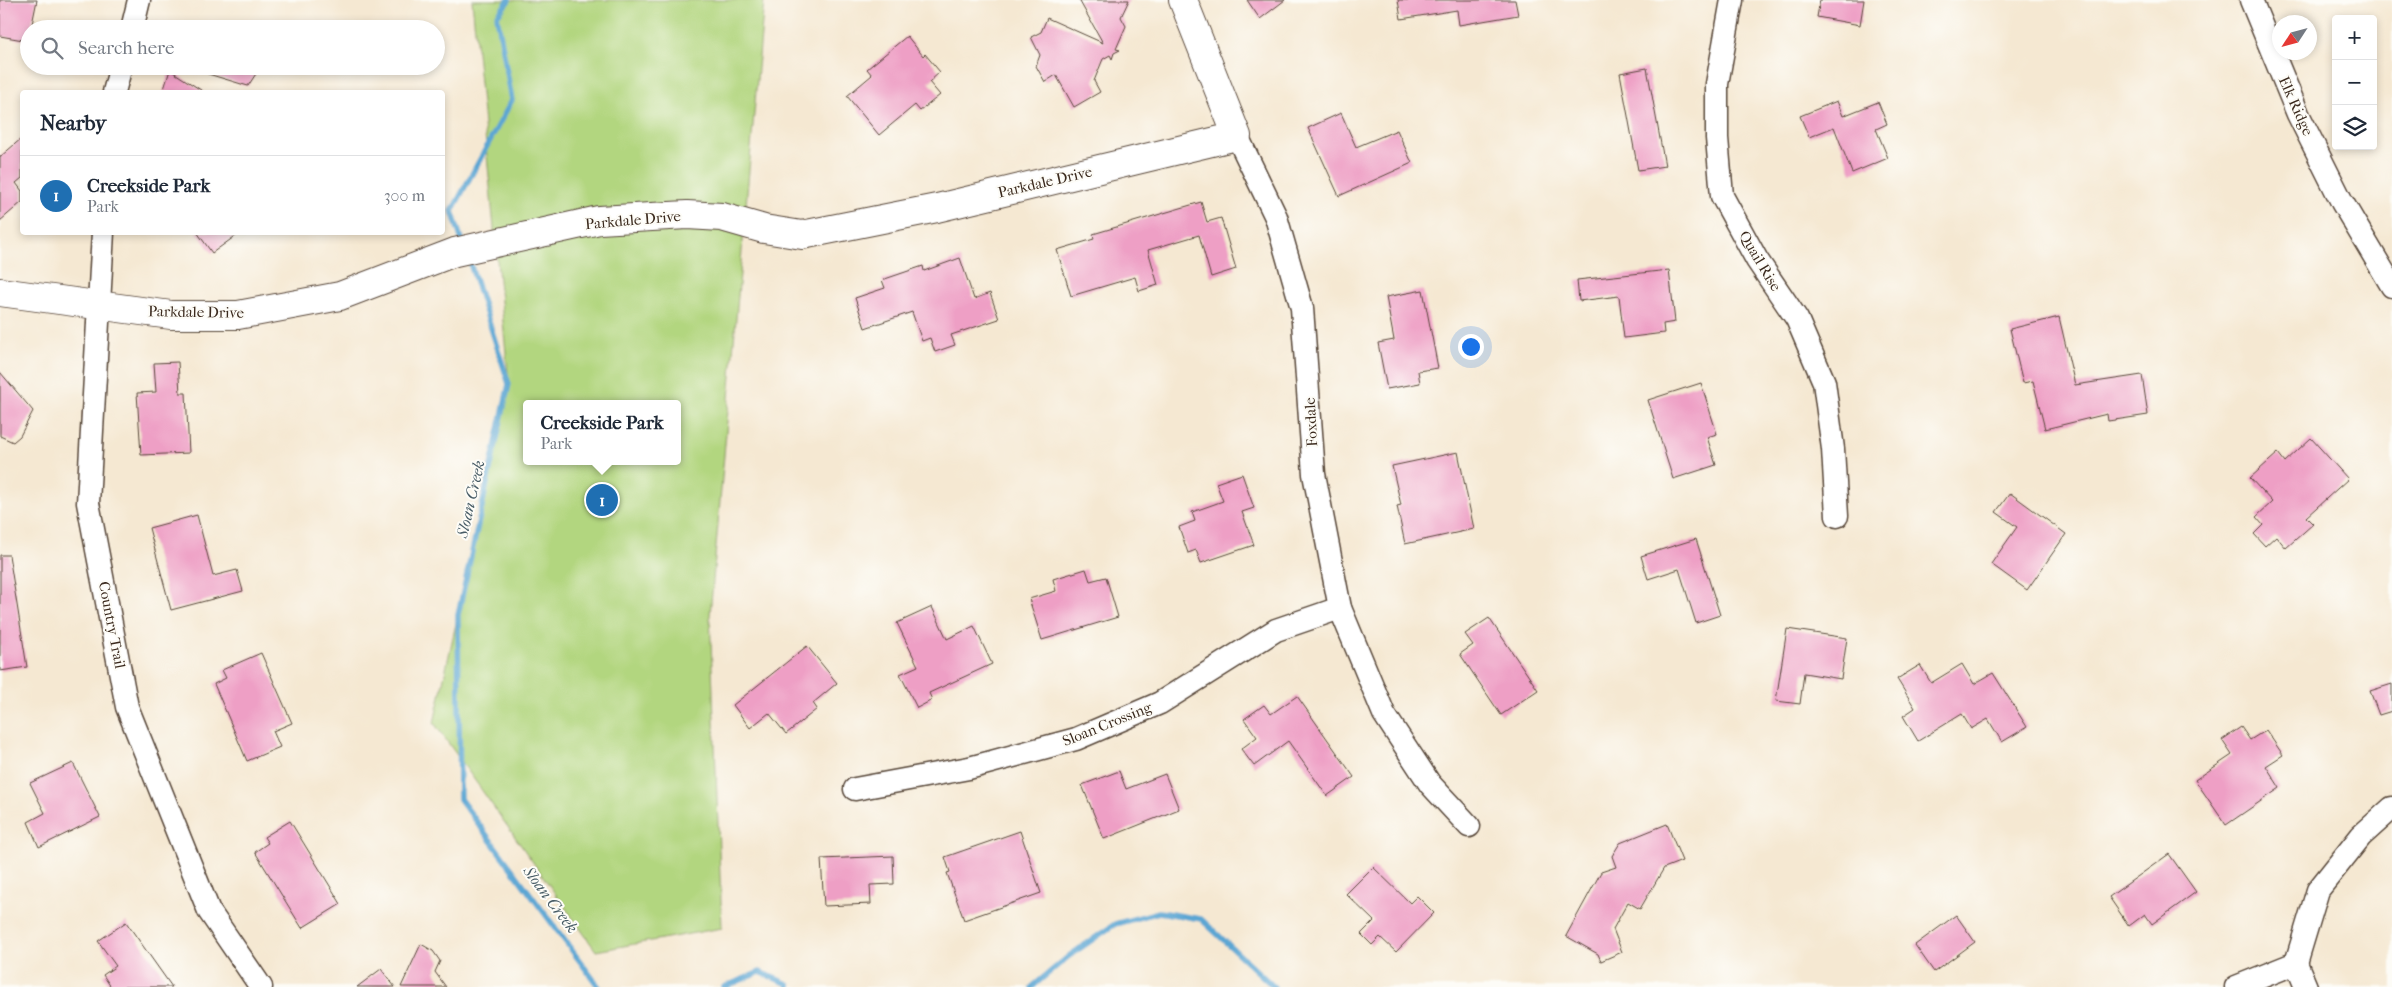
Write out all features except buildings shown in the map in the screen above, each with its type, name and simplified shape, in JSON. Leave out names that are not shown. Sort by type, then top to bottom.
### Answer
[{"type":"street","points":[[134,20],[139,0]]},
{"type":"street","name":"Foxdale","points":[[1183,0],[1237,136],[1276,217],[1302,308],[1314,474],[1340,608],[1384,714],[1430,784],[1469,826]]},
{"type":"street","name":"Quail Rise","points":[[1732,0],[1716,84],[1717,138],[1722,196],[1757,260],[1797,319],[1824,382],[1833,448],[1837,516]]},
{"type":"street","name":"Elk Ridge","points":[[2251,0],[2298,114],[2342,202],[2392,286]]},
{"type":"street","points":[[115,90],[119,75]]},
{"type":"street","name":"Parkdale Drive","points":[[0,292],[171,315],[238,315],[340,296],[455,252],[600,220],[687,215],[722,217],[764,229],[802,234],[936,208],[1237,136]]},
{"type":"street","name":"Country Trail","points":[[103,235],[88,503],[127,707],[209,911],[261,987]]},
{"type":"street","name":"Sloan Crossing","points":[[855,789],[969,768],[1076,739],[1160,703],[1276,630],[1340,608]]},
{"type":"street","points":[[2306,987],[2296,963],[2318,890],[2361,836],[2392,808]]},
{"type":"street","points":[[2236,987],[2296,963]]},
{"type":"green space","points":[[472,0],[764,0],[710,615],[722,928],[596,951],[434,723],[509,384]]},
{"type":"waterway","name":"Sloan Creek","points":[[463,244],[452,211],[512,100],[497,16],[509,0]]},
{"type":"waterway","name":"Sloan Creek","points":[[468,257],[509,384],[458,615],[460,799],[599,987]]},
{"type":"waterway","points":[[1032,987],[1069,956],[1115,924],[1159,912],[1201,919],[1274,987]]},
{"type":"waterway","points":[[724,987],[760,972],[788,984],[789,987]]},
{"type":"place","name":"Creekside Park","points":[[602,500]]}]
